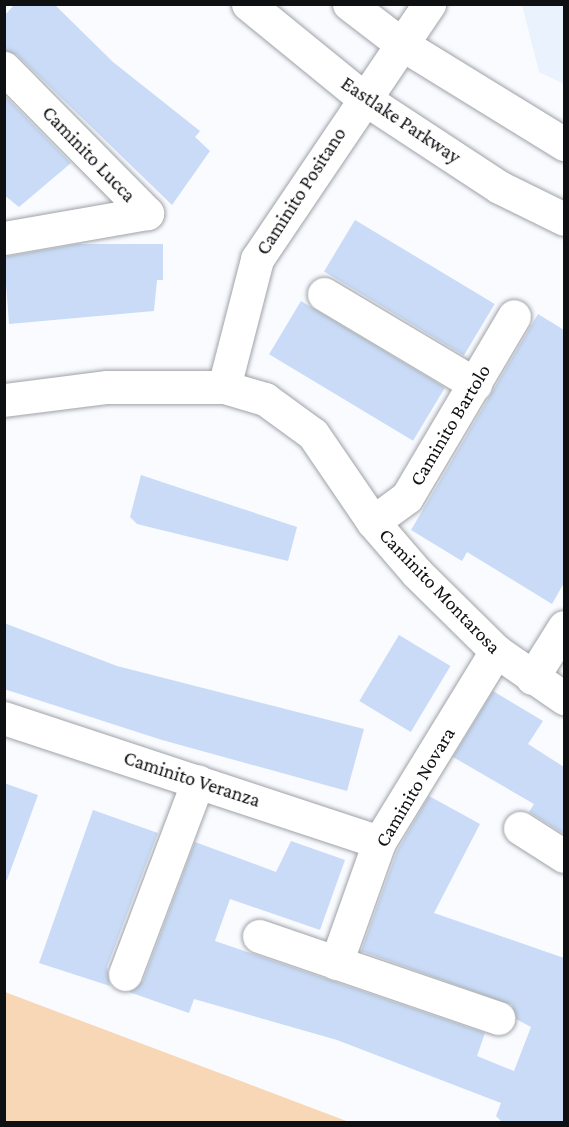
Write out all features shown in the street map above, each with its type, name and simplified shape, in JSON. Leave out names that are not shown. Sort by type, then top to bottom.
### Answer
[{"type":"street","name":"Eastlake Parkway","points":[[248,4],[362,97],[500,187],[564,219]]},
{"type":"street","points":[[349,4],[400,44],[564,144]]},
{"type":"street","name":"Caminito Positano","points":[[224,387],[256,259],[362,97],[429,4]]},
{"type":"street","name":"Caminito Lucca","points":[[4,68],[147,213],[4,238]]},
{"type":"street","points":[[324,294],[475,384]]},
{"type":"street","name":"Caminito Bartolo","points":[[373,522],[407,497],[514,316]]},
{"type":"street","name":"Caminito Montarosa","points":[[4,400],[108,387],[224,387],[265,399],[313,434],[373,522],[496,651],[564,698]]},
{"type":"street","points":[[532,678],[564,627]]},
{"type":"street","name":"Caminito Novara","points":[[336,963],[379,842],[496,651]]},
{"type":"street","name":"Caminito Veranza","points":[[4,718],[379,842]]},
{"type":"street","points":[[125,974],[198,781]]},
{"type":"street","points":[[520,828],[564,856]]},
{"type":"street","points":[[259,936],[498,1018]]},
{"type":"shaded area","points":[[522,5],[564,5],[564,84],[539,72]]},
{"type":"shaded area","points":[[5,992],[349,1122],[5,1122]]},
{"type":"building","points":[[15,4],[54,4],[113,62],[200,131],[195,137],[210,151],[172,205],[17,55],[4,50],[4,16]]},
{"type":"building","points":[[4,95],[71,163],[19,207],[4,195]]},
{"type":"building","points":[[355,220],[495,304],[464,355],[324,271]]},
{"type":"building","points":[[77,244],[163,244],[163,280],[157,280],[154,311],[9,324],[4,257]]},
{"type":"building","points":[[301,301],[445,388],[413,441],[269,354]]},
{"type":"building","points":[[538,314],[564,330],[564,583],[552,604],[467,552],[462,561],[411,530]]},
{"type":"building","points":[[141,475],[297,527],[288,561],[137,524],[130,517]]},
{"type":"building","points":[[4,623],[117,666],[364,729],[347,791],[162,740],[4,689]]},
{"type":"building","points":[[399,635],[450,666],[411,732],[359,701]]},
{"type":"building","points":[[493,691],[543,721],[528,744],[564,767],[564,834],[529,812],[534,804],[453,757]]},
{"type":"building","points":[[4,783],[38,795],[7,880],[4,880]]},
{"type":"building","points":[[429,796],[480,824],[434,913],[564,958],[564,1122],[502,1122],[496,1116],[501,1103],[337,1040],[194,999],[189,1013],[129,992],[143,981],[195,842],[276,872],[291,841],[345,860],[320,930],[230,899],[215,941],[485,1033],[477,1056],[514,1071],[531,1027],[516,1019],[512,1005],[361,951],[397,851]]},
{"type":"building","points":[[93,810],[158,833],[107,967],[110,986],[39,963]]}]
